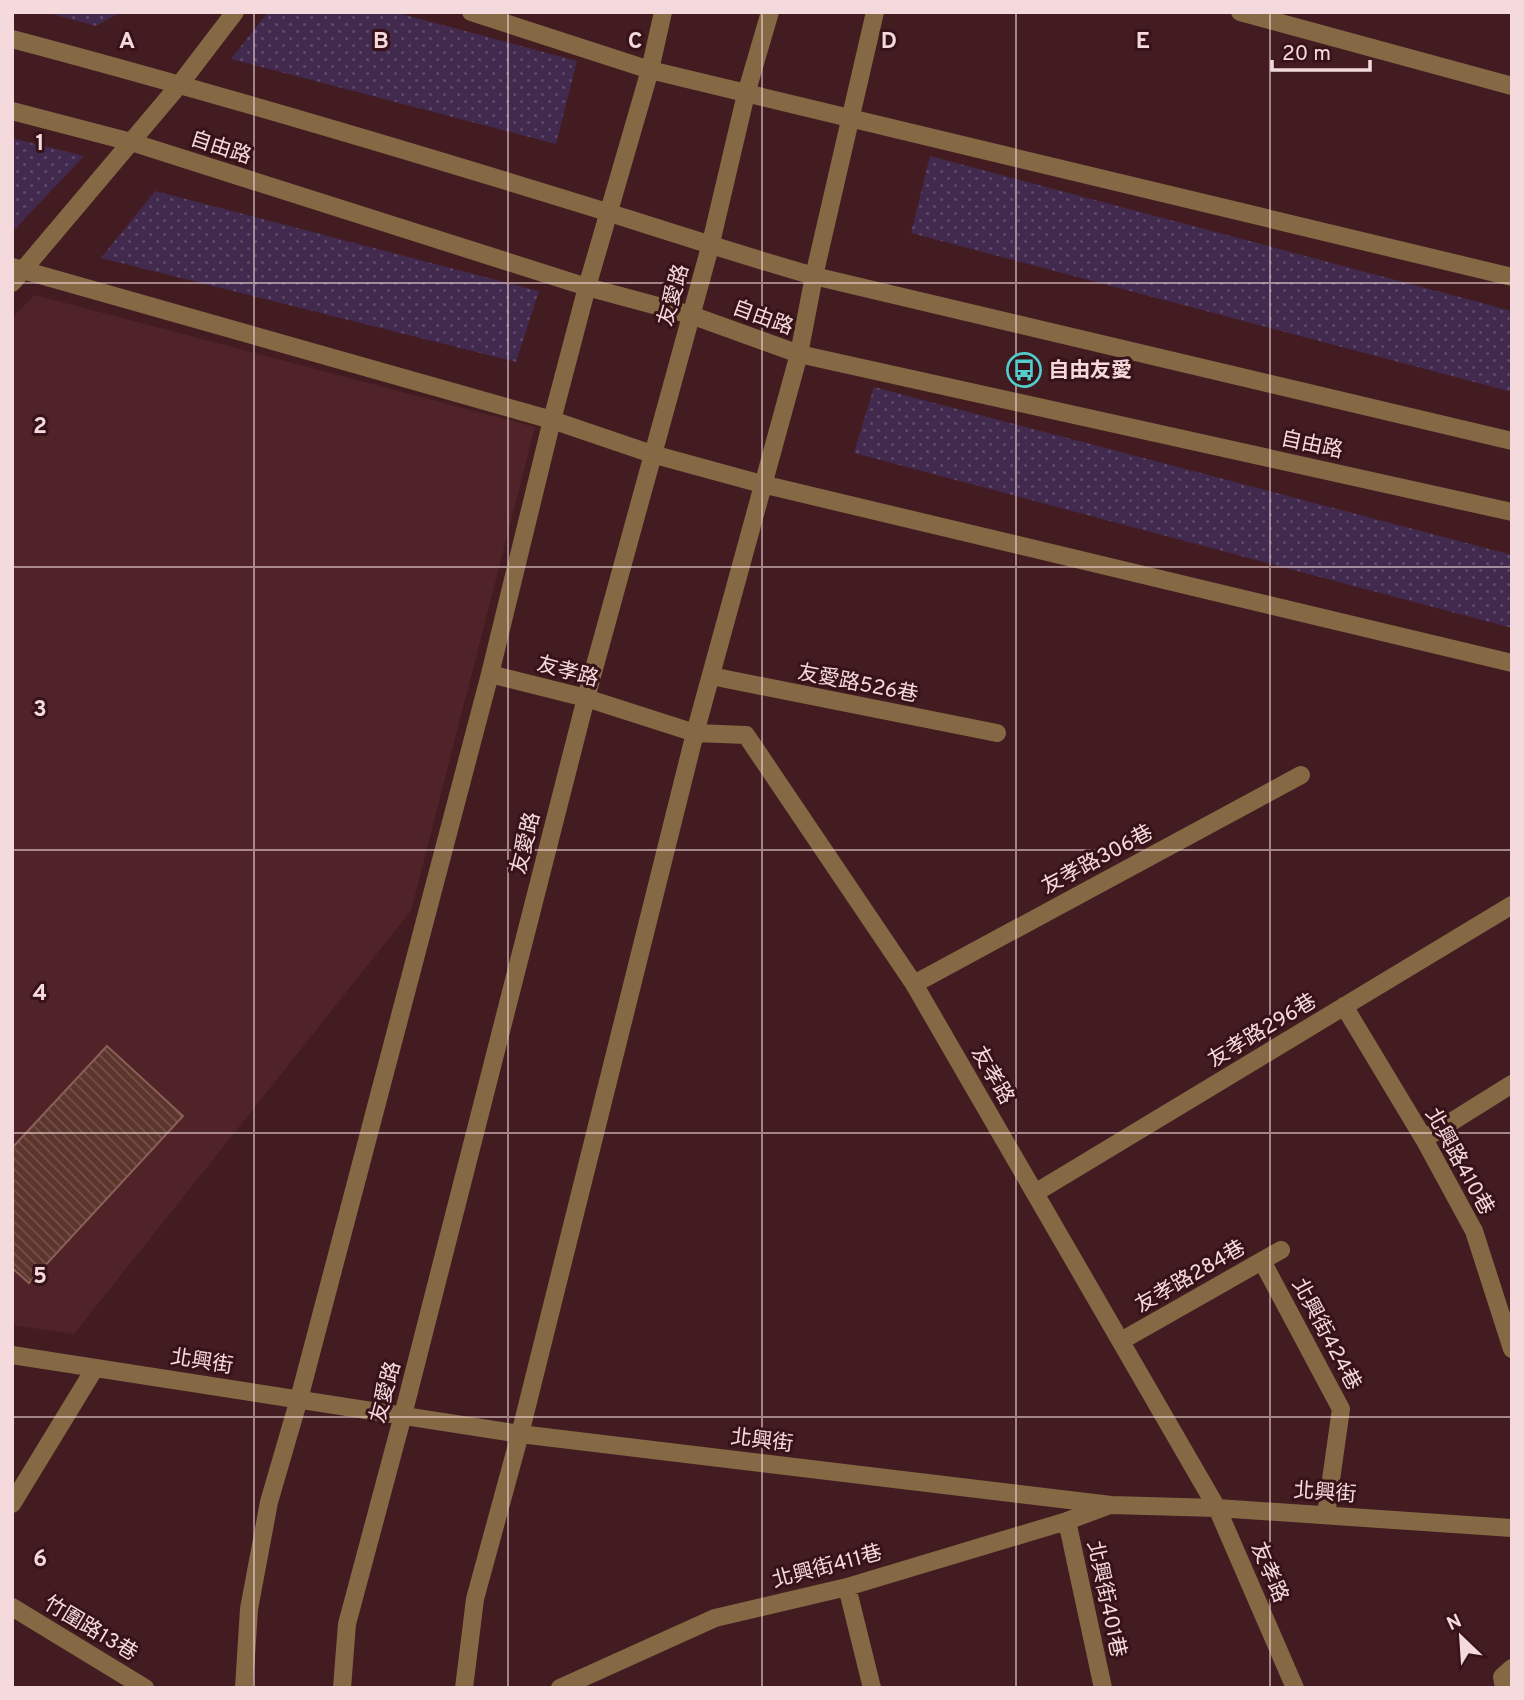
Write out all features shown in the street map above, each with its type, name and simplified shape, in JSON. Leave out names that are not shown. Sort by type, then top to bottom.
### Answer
[{"type":"street","points":[[12,284],[19,268],[180,84],[235,12]]},
{"type":"street","points":[[471,12],[650,70],[1512,277]]},
{"type":"street","points":[[244,1688],[248,1609],[269,1502],[299,1399],[490,674],[587,287],[650,70],[663,12]]},
{"type":"street","name":"友愛路","points":[[342,1688],[347,1624],[586,698],[710,247],[746,94],[770,12]]},
{"type":"street","points":[[464,1688],[475,1599],[520,1434],[695,733],[799,354],[814,276],[876,12]]},
{"type":"street","points":[[1240,12],[1294,19],[1512,86]]},
{"type":"street","points":[[12,39],[180,84],[608,213],[710,247],[814,276],[1512,440]]},
{"type":"street","name":"自由路","points":[[12,111],[131,142],[587,287],[691,316],[799,354],[1512,512]]},
{"type":"street","points":[[19,268],[552,420],[652,454],[762,484],[1512,663]]},
{"type":"street","name":"友孝路","points":[[490,674],[586,698],[695,733],[746,735],[914,984],[1121,1341],[1217,1508],[1295,1688]]},
{"type":"street","name":"友愛路526巷","points":[[711,676],[996,733]]},
{"type":"street","name":"友孝路306巷","points":[[914,984],[1301,775]]},
{"type":"street","name":"友孝路296巷","points":[[1035,1193],[1512,905]]},
{"type":"street","name":"北興路410巷","points":[[1344,1006],[1474,1231],[1512,1349]]},
{"type":"street","points":[[1423,1139],[1512,1084]]},
{"type":"street","name":"友孝路284巷","points":[[1121,1341],[1281,1250]]},
{"type":"street","name":"北興街424巷","points":[[1262,1261],[1341,1409],[1326,1515]]},
{"type":"street","name":"北興街","points":[[12,1355],[520,1434],[1111,1505],[1217,1508],[1512,1528]]},
{"type":"street","points":[[12,1504],[95,1368]]},
{"type":"street","name":"北興街411巷","points":[[560,1688],[715,1618],[847,1587],[1067,1521],[1111,1505]]},
{"type":"street","name":"北興街401巷","points":[[1067,1521],[1102,1688]]},
{"type":"street","points":[[847,1587],[872,1688]]},
{"type":"street","name":"竹圍路13巷","points":[[12,1607],[145,1688]]},
{"type":"street","points":[[1504,1688],[1502,1677],[1512,1668]]},
{"type":"shaded area","points":[[45,12],[121,12],[96,26]]},
{"type":"shaded area","points":[[268,12],[394,12],[577,61],[556,144],[231,59]]},
{"type":"shaded area","points":[[12,138],[84,156],[12,232]]},
{"type":"shaded area","points":[[930,156],[1512,311],[1512,392],[911,233]]},
{"type":"shaded area","points":[[155,191],[539,291],[516,362],[101,258]]},
{"type":"shaded area","points":[[35,295],[535,427],[411,911],[74,1334],[12,1325],[12,318]]},
{"type":"shaded area","points":[[874,387],[1512,555],[1512,628],[854,453]]},
{"type":"building","points":[[107,1046],[183,1116],[29,1283],[12,1268],[12,1148]]},
{"type":"place","name":"自由友愛","points":[[1024,370]]}]
